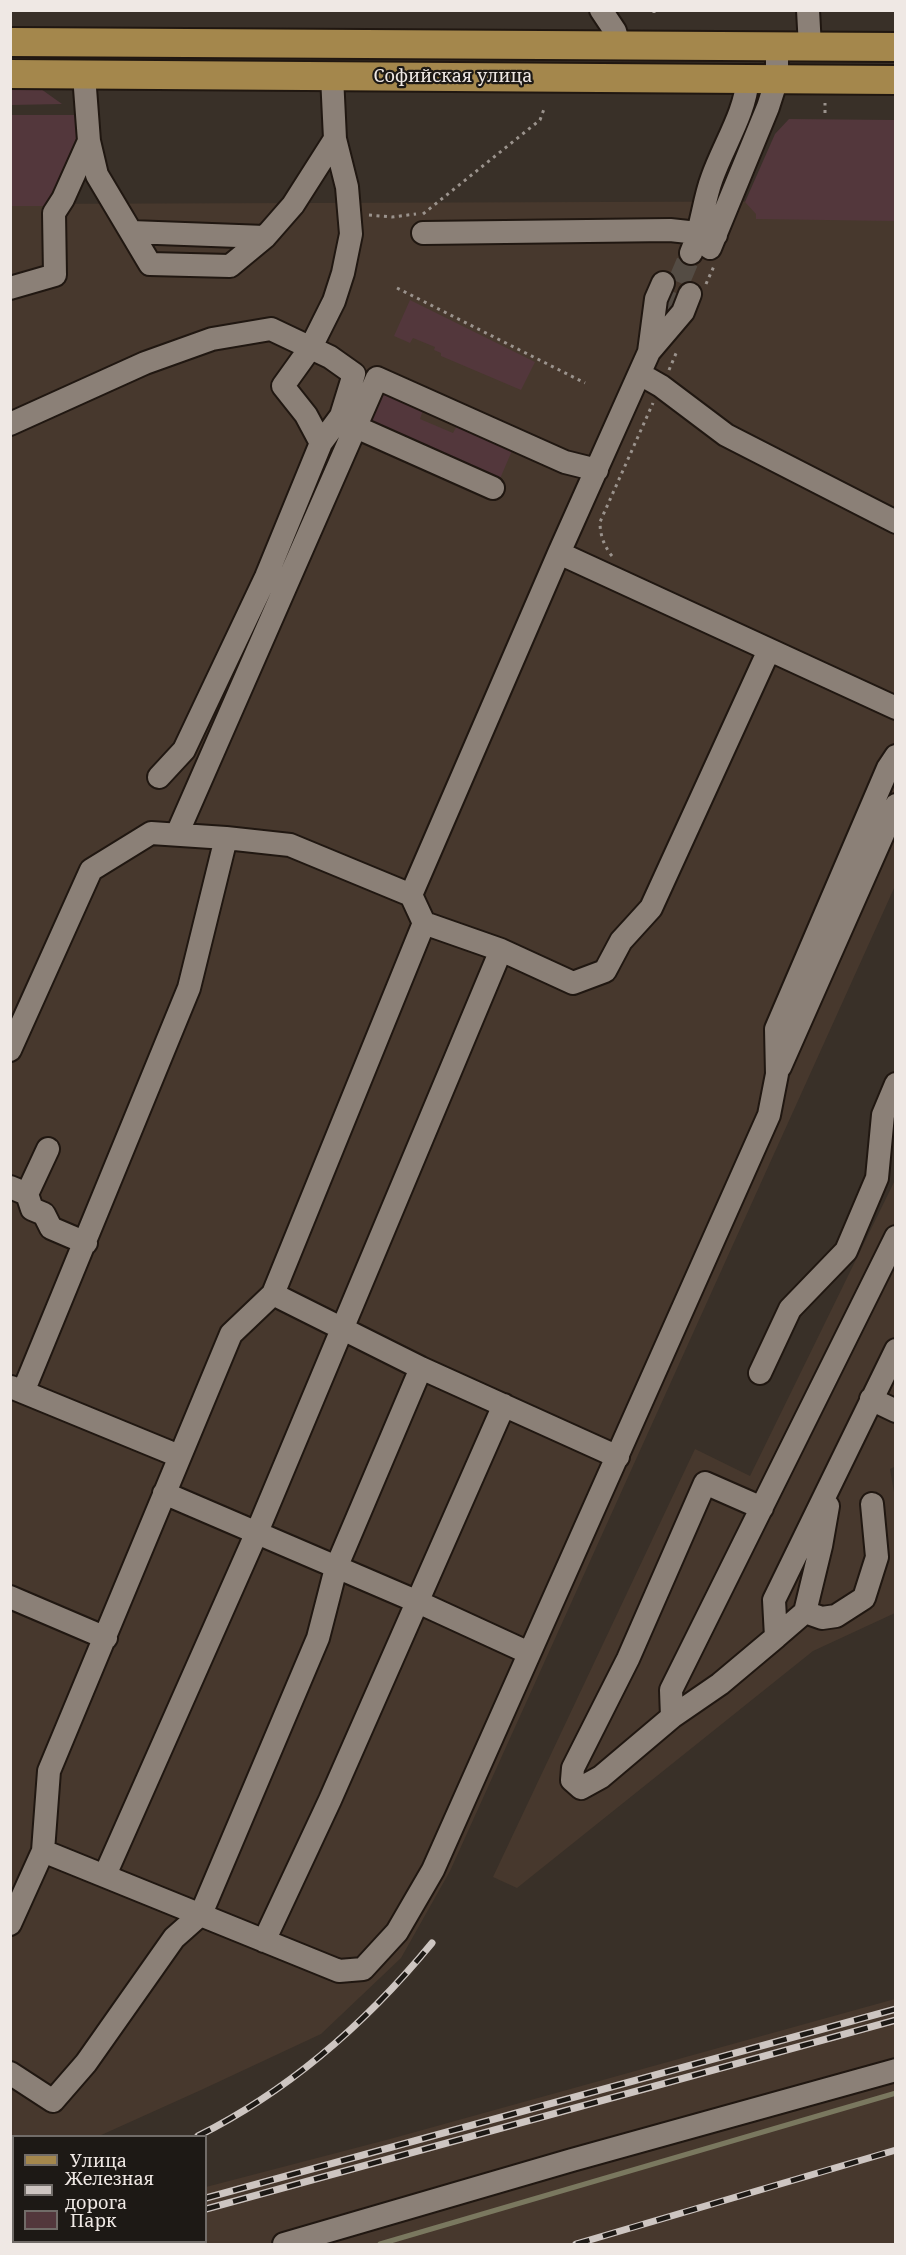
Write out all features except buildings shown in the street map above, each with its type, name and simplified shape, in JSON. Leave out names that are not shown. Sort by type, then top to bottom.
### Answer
[{"type":"main road","name":"Софийская улица","points":[[10,42],[896,47]]},
{"type":"main road","name":"Софийская улица","points":[[10,74],[896,80]]},
{"type":"street","points":[[601,10],[615,31],[619,45]]},
{"type":"street","points":[[808,10],[810,47]]},
{"type":"street","points":[[702,243],[768,107],[777,79],[777,46]]},
{"type":"street","points":[[84,75],[89,141],[97,175],[150,264],[230,266],[265,237],[293,205],[335,139]]},
{"type":"street","points":[[321,443],[306,415],[283,386],[310,347],[334,301],[344,273],[351,234],[347,187],[335,139],[332,76]]},
{"type":"street","points":[[702,243],[690,222],[704,208],[712,178],[746,99],[748,78]]},
{"type":"street","points":[[10,288],[55,275],[54,213],[63,199],[89,141]]},
{"type":"street","points":[[423,233],[628,231],[702,243]]},
{"type":"street","points":[[131,232],[265,237]]},
{"type":"street","points":[[650,352],[656,298],[663,282]]},
{"type":"street","points":[[411,895],[559,553],[650,352],[698,291]]},
{"type":"street","points":[[10,424],[145,363],[212,339],[271,329],[330,357],[354,374],[341,416],[321,443],[266,577],[184,750],[159,777]]},
{"type":"street","points":[[640,374],[661,386],[726,435],[896,522]]},
{"type":"street","points":[[177,834],[377,378],[565,462],[597,470]]},
{"type":"street","points":[[356,427],[493,488]]},
{"type":"street","points":[[559,553],[896,708]]},
{"type":"street","points":[[10,1050],[91,870],[151,833],[226,838],[290,846],[411,895],[424,923],[501,950],[573,983],[605,971],[621,940],[651,908],[769,650]]},
{"type":"street","points":[[44,1851],[339,1971],[363,1969],[397,1932],[434,1870],[769,1115],[777,1074],[776,1029],[888,768],[896,756]]},
{"type":"street","points":[[777,1074],[896,805]]},
{"type":"street","points":[[179,1456],[17,1390],[86,1243],[189,988],[226,838]]},
{"type":"street","points":[[10,1924],[44,1851],[49,1771],[106,1638],[179,1456],[231,1334],[273,1294],[424,923]]},
{"type":"street","points":[[105,1875],[257,1532],[501,950]]},
{"type":"street","points":[[760,1373],[790,1309],[846,1251],[877,1178],[883,1115],[896,1084]]},
{"type":"street","points":[[48,1149],[19,1191],[32,1209],[44,1214],[51,1227],[86,1243]]},
{"type":"street","points":[[672,1717],[671,1690],[896,1237]]},
{"type":"street","points":[[273,1294],[421,1368],[618,1457]]},
{"type":"street","points":[[776,1637],[774,1600],[896,1350]]},
{"type":"street","points":[[10,2073],[53,2101],[86,2063],[174,1938],[201,1914],[318,1638],[336,1568],[421,1368]]},
{"type":"street","points":[[871,1399],[896,1411]]},
{"type":"street","points":[[264,1941],[330,1800],[504,1405]]},
{"type":"street","points":[[762,1508],[705,1483],[628,1659],[573,1768],[572,1780],[581,1788],[601,1777],[672,1717],[720,1684],[805,1612],[821,1546],[832,1478]]},
{"type":"street","points":[[164,1493],[418,1602],[529,1653]]},
{"type":"street","points":[[805,1612],[822,1618],[836,1616],[864,1598],[877,1557],[872,1504]]},
{"type":"street","points":[[10,1597],[106,1638]]},
{"type":"street","points":[[284,2244],[572,2160],[896,2070]]},
{"type":"path","points":[[825,103],[825,113]]},
{"type":"path","points":[[350,214],[392,217],[423,214],[540,120],[544,109]]},
{"type":"path","points":[[698,291],[702,243]]},
{"type":"path","points":[[397,288],[585,383]]},
{"type":"path","points":[[614,557],[602,539],[600,522],[678,349]]},
{"type":"shaded area","points":[[896,201],[895,886],[450,1871],[401,1958],[321,2034],[201,2090],[101,2135],[12,2135],[11,2174],[10,204]]},
{"type":"shaded area","points":[[895,1180],[896,1466],[890,1469],[896,1504],[895,1613],[813,1651],[517,1888],[493,1877],[695,1449],[750,1476]]},
{"type":"shaded area","points":[[895,1999],[895,2244],[11,2244],[10,2242],[207,2243],[207,2187],[390,2139]]},
{"type":"green space","points":[[11,89],[41,89],[62,104],[11,105]]},
{"type":"green space","points":[[11,115],[75,115],[79,120],[78,134],[47,206],[11,206]]},
{"type":"green space","points":[[789,119],[895,120],[895,221],[756,219],[756,214],[745,202],[775,134]]},
{"type":"green space","points":[[410,300],[535,362],[521,390],[441,356],[441,353],[434,350],[435,347],[413,338],[410,343],[394,336]]},
{"type":"green space","points":[[387,393],[424,407],[420,419],[453,433],[459,422],[514,446],[499,481],[373,424],[370,417],[378,398]]},
{"type":"waterway","points":[[380,2244],[896,2093]]},
{"type":"waterway","points":[[160,2244],[166,2243]]},
{"type":"tunnel","points":[[653,343],[691,253]]},
{"type":"railway","points":[[200,2135],[264,2098],[325,2052],[381,2000],[432,1943]]},
{"type":"railway","points":[[207,2198],[896,2009]]},
{"type":"railway","points":[[207,2209],[896,2020]]},
{"type":"railway","points":[[576,2244],[896,2150]]},
{"type":"railway","points":[[37,2244],[42,2243]]},
{"type":"railway","points":[[78,2244],[83,2243]]}]
